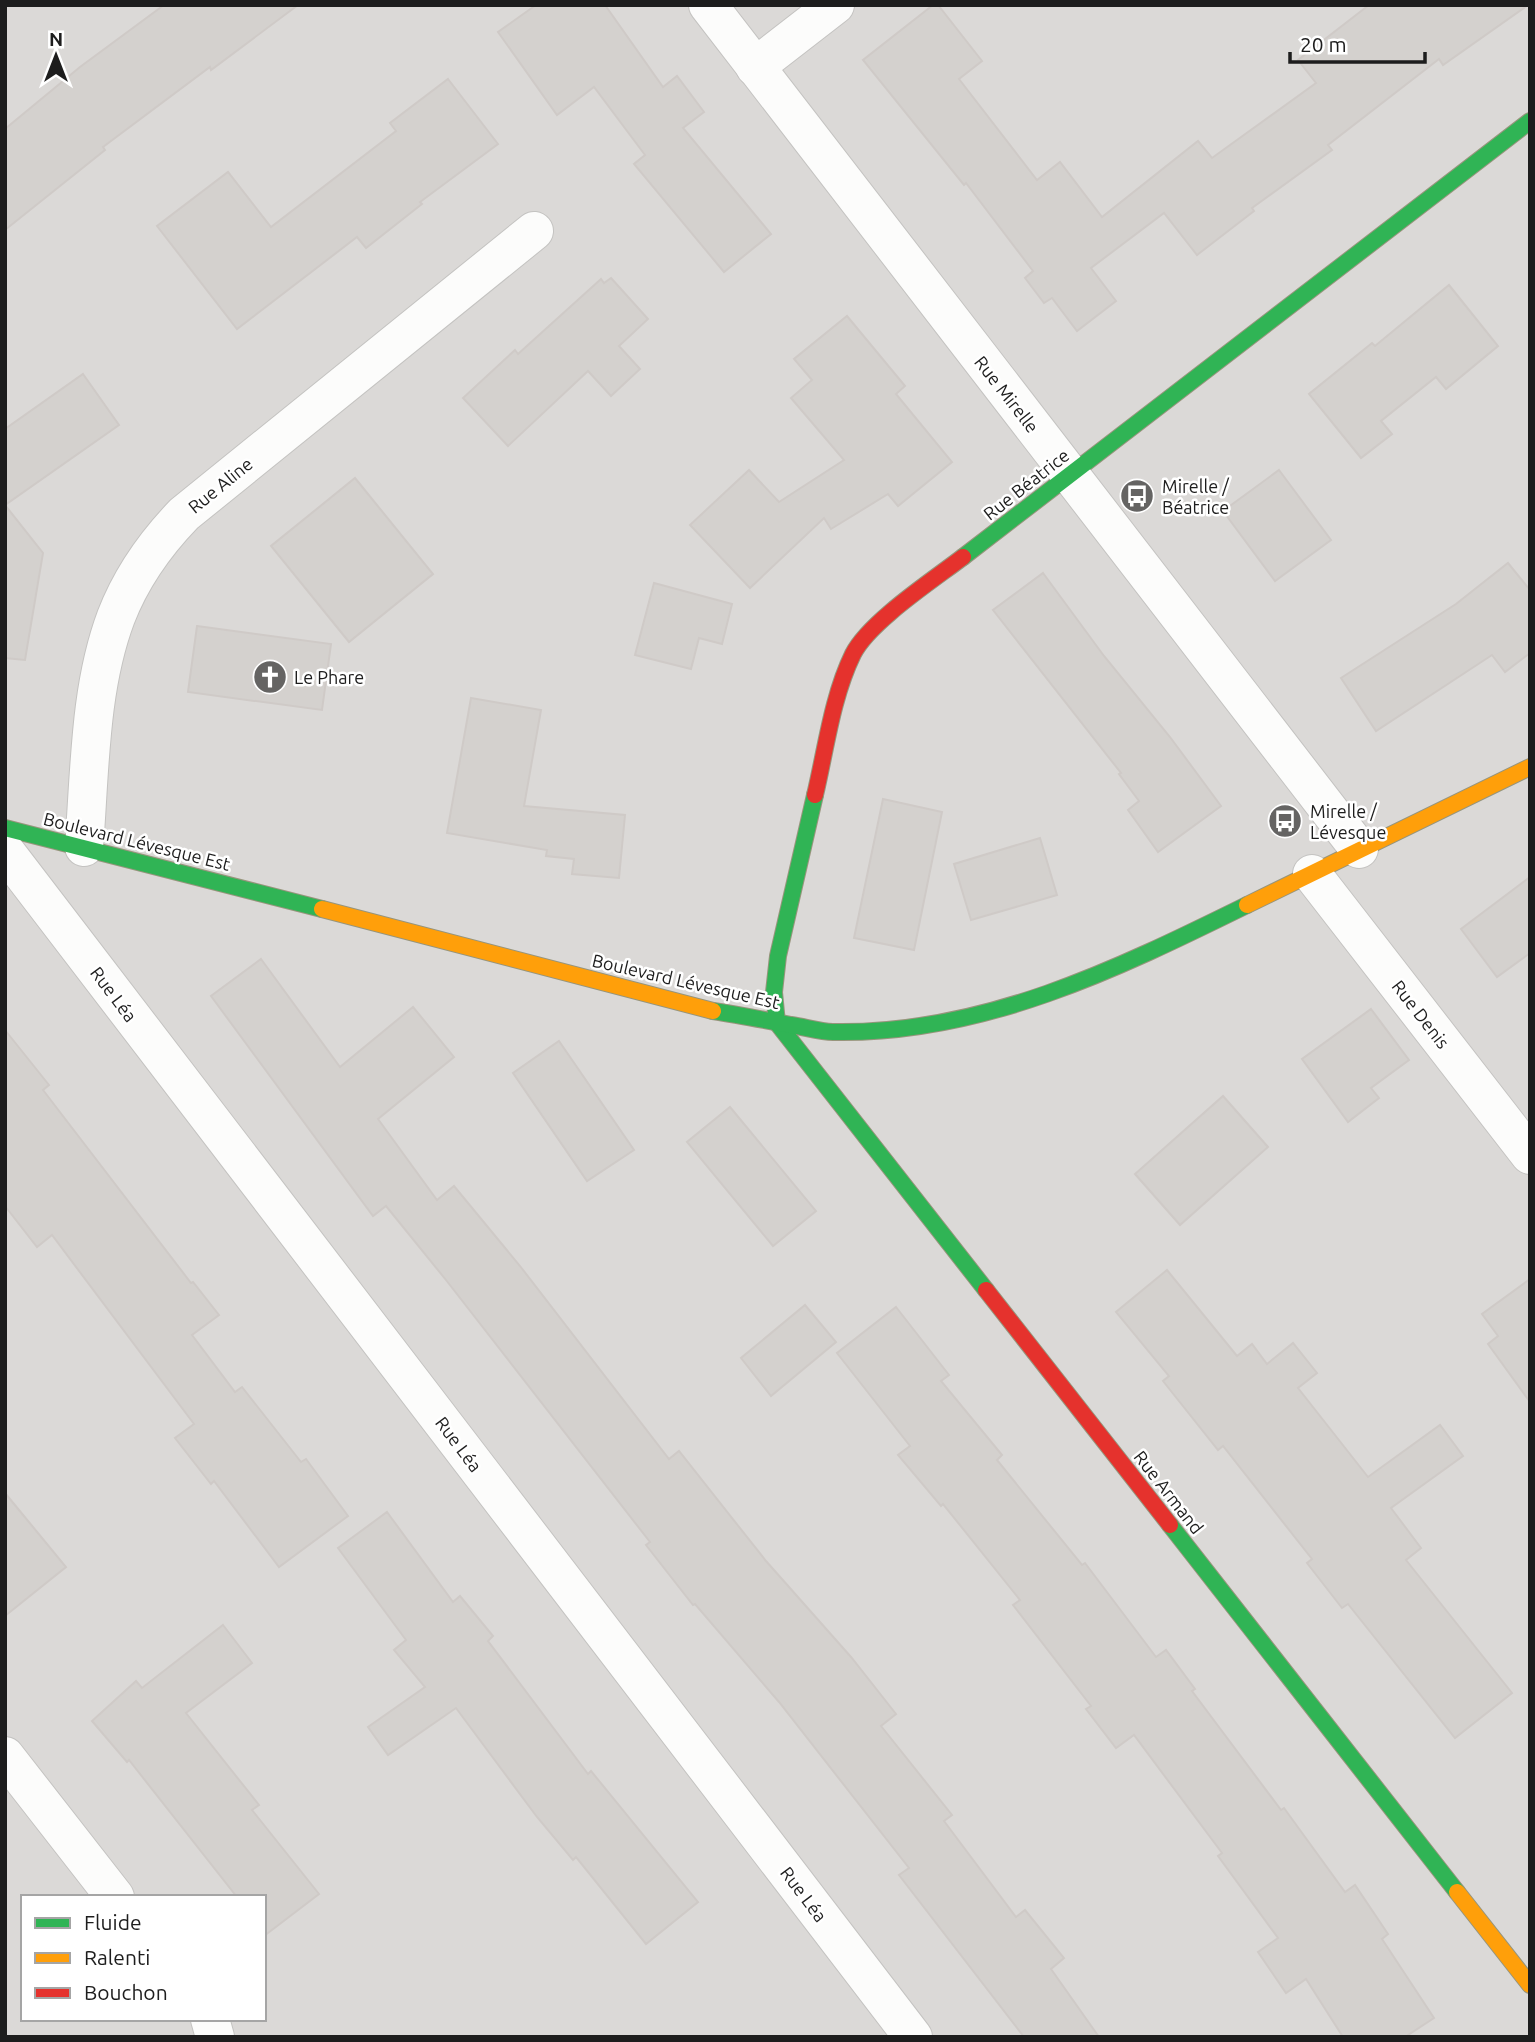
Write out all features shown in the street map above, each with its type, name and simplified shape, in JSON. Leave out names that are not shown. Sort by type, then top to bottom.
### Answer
[{"type":"street","name":"Rue Mirelle","points":[[708,5],[1359,849]]},
{"type":"street","points":[[755,67],[835,5]]},
{"type":"street","name":"Rue Béatrice","points":[[777,1023],[774,992],[778,956],[838,697],[854,653],[884,618],[1530,121]]},
{"type":"street","name":"Rue Aline","points":[[84,846],[95,713],[104,660],[121,607],[136,575],[160,540],[184,514],[534,231]]},
{"type":"street","name":"Boulevard Lévesque Est","points":[[5,828],[84,846],[703,1009],[831,1032],[885,1030],[936,1025],[1008,1007],[1074,984],[1168,944],[1530,767]]},
{"type":"street","name":"Rue Léa","points":[[5,851],[913,2037]]},
{"type":"street","name":"Rue Denis","points":[[1312,874],[1530,1155]]},
{"type":"street","name":"Rue Armand","points":[[777,1023],[1530,1985]]},
{"type":"street","points":[[5,1756],[113,1895]]},
{"type":"shaded area","points":[[5,5],[1530,5],[1530,2037],[5,2037]]},
{"type":"building","points":[[164,5],[298,5],[103,147],[105,150],[5,230],[5,129],[80,67]]},
{"type":"building","points":[[536,5],[605,5],[663,87],[677,76],[704,112],[683,128],[771,234],[724,272],[634,164],[645,155],[594,87],[557,115],[498,32]]},
{"type":"building","points":[[933,5],[938,5],[982,61],[959,79],[1037,180],[1060,162],[1102,217],[1198,141],[1212,158],[1316,83],[1298,60],[1369,5],[1528,5],[1443,65],[1439,59],[1328,145],[1332,150],[1252,208],[1254,211],[1197,255],[1164,213],[1091,268],[1116,301],[1077,331],[1052,298],[1044,303],[1025,278],[1033,271],[966,183],[964,185],[863,60]]},
{"type":"building","points":[[448,79],[498,144],[420,202],[422,204],[366,248],[357,237],[237,329],[157,226],[228,172],[271,227],[396,131],[390,123]]},
{"type":"building","points":[[611,278],[648,319],[619,346],[640,369],[611,396],[588,371],[508,446],[463,398],[515,350],[518,354],[601,279],[604,283]]},
{"type":"building","points":[[1449,285],[1498,346],[1446,389],[1436,377],[1381,421],[1392,434],[1361,458],[1309,394],[1372,343],[1375,346]]},
{"type":"building","points":[[847,316],[905,386],[896,394],[952,462],[898,506],[888,494],[831,529],[824,518],[750,588],[690,525],[749,470],[779,502],[844,460],[791,398],[812,380],[794,359]]},
{"type":"building","points":[[83,374],[119,425],[5,505],[5,429]]},
{"type":"building","points":[[1279,470],[1331,540],[1275,581],[1223,511]]},
{"type":"building","points":[[355,478],[433,574],[349,642],[271,546]]},
{"type":"building","points":[[5,505],[43,553],[25,660],[5,658]]},
{"type":"building","points":[[1508,563],[1530,590],[1530,653],[1505,672],[1492,655],[1376,731],[1341,678],[1456,604]]},
{"type":"building","points":[[1043,573],[1221,806],[1158,852],[1128,810],[1139,801],[1119,774],[1121,773],[993,610]]},
{"type":"building","points":[[654,583],[732,604],[722,644],[699,638],[691,669],[635,655]]},
{"type":"building","points":[[197,626],[331,644],[322,710],[188,692]]},
{"type":"building","points":[[471,698],[541,710],[524,806],[625,815],[619,878],[572,874],[574,859],[546,856],[547,850],[447,833]]},
{"type":"building","points":[[883,799],[942,812],[914,950],[854,938]]},
{"type":"building","points":[[1040,838],[1057,895],[971,920],[954,864]]},
{"type":"building","points":[[1530,877],[1530,953],[1497,977],[1461,929]]},
{"type":"building","points":[[261,959],[340,1067],[413,1007],[454,1057],[378,1119],[437,1200],[454,1186],[520,1266],[669,1459],[679,1451],[766,1561],[851,1657],[896,1714],[881,1726],[952,1815],[944,1821],[1016,1917],[1025,1910],[1064,1958],[1051,1969],[1099,2037],[1024,2037],[899,1875],[909,1868],[779,1702],[695,1604],[693,1605],[646,1545],[650,1542],[446,1280],[386,1206],[373,1216],[211,996]]},
{"type":"building","points":[[1371,1009],[1409,1060],[1371,1088],[1379,1098],[1348,1122],[1302,1059]]},
{"type":"building","points":[[5,1030],[49,1085],[43,1090],[191,1283],[193,1282],[219,1315],[192,1335],[235,1392],[242,1387],[301,1462],[306,1459],[348,1516],[279,1567],[214,1481],[211,1484],[175,1438],[194,1424],[52,1235],[37,1247],[5,1206]]},
{"type":"building","points":[[559,1041],[634,1150],[587,1181],[513,1073]]},
{"type":"building","points":[[1223,1096],[1268,1147],[1180,1225],[1135,1174]]},
{"type":"building","points":[[730,1107],[816,1211],[773,1246],[687,1142]]},
{"type":"building","points":[[1167,1270],[1237,1356],[1252,1344],[1267,1364],[1293,1343],[1317,1373],[1298,1388],[1368,1477],[1440,1425],[1463,1456],[1391,1508],[1421,1548],[1406,1560],[1512,1693],[1455,1738],[1348,1604],[1342,1608],[1307,1563],[1312,1559],[1223,1446],[1218,1450],[1163,1381],[1169,1376],[1116,1312]]},
{"type":"building","points":[[1530,1279],[1530,1402],[1488,1344],[1498,1336],[1482,1314]]},
{"type":"building","points":[[805,1305],[836,1342],[771,1396],[741,1358]]},
{"type":"building","points":[[896,1307],[949,1375],[941,1381],[1002,1455],[997,1460],[1082,1565],[1085,1563],[1156,1657],[1166,1650],[1195,1689],[1192,1691],[1281,1810],[1284,1808],[1345,1892],[1355,1885],[1388,1934],[1382,1939],[1434,2018],[1405,2037],[1343,2037],[1306,1979],[1286,1993],[1258,1952],[1278,1938],[1218,1856],[1222,1853],[1134,1735],[1116,1748],[1086,1709],[1091,1706],[1013,1605],[1020,1600],[943,1504],[941,1506],[898,1455],[910,1446],[837,1353]]},
{"type":"building","points":[[5,1493],[66,1567],[5,1616]]},
{"type":"building","points":[[387,1512],[453,1602],[460,1596],[493,1636],[488,1641],[588,1774],[591,1771],[698,1902],[646,1944],[576,1857],[573,1860],[537,1817],[456,1708],[388,1755],[368,1727],[425,1687],[394,1650],[406,1640],[338,1548]]},
{"type":"building","points":[[223,1625],[252,1663],[186,1713],[259,1805],[252,1810],[319,1894],[266,1934],[266,1895],[235,1895],[129,1760],[127,1762],[92,1721],[136,1681],[142,1688]]},
{"type":"traffic: fast","points":[[963,557],[1530,121]]},
{"type":"traffic: fast","points":[[815,795],[778,956],[774,992],[777,1023],[986,1290]]},
{"type":"traffic: fast","points":[[5,828],[322,909]]},
{"type":"traffic: fast","points":[[713,1011],[828,1032],[888,1030],[942,1022],[1047,994],[1148,952],[1247,905]]},
{"type":"traffic: fast","points":[[1170,1525],[1457,1892]]},
{"type":"traffic: slow","points":[[1247,905],[1530,767]]},
{"type":"traffic: slow","points":[[322,909],[713,1011]]},
{"type":"traffic: slow","points":[[1457,1892],[1530,1985]]},
{"type":"traffic: jam","points":[[815,795],[835,705],[853,654],[887,615],[963,557]]},
{"type":"traffic: jam","points":[[986,1290],[1170,1525]]},
{"type":"place","name":"Mirelle / Béatrice","points":[[1137,496]]},
{"type":"place","name":"Le Phare","points":[[270,677]]},
{"type":"place","name":"Mirelle / Lévesque","points":[[1285,821]]}]
